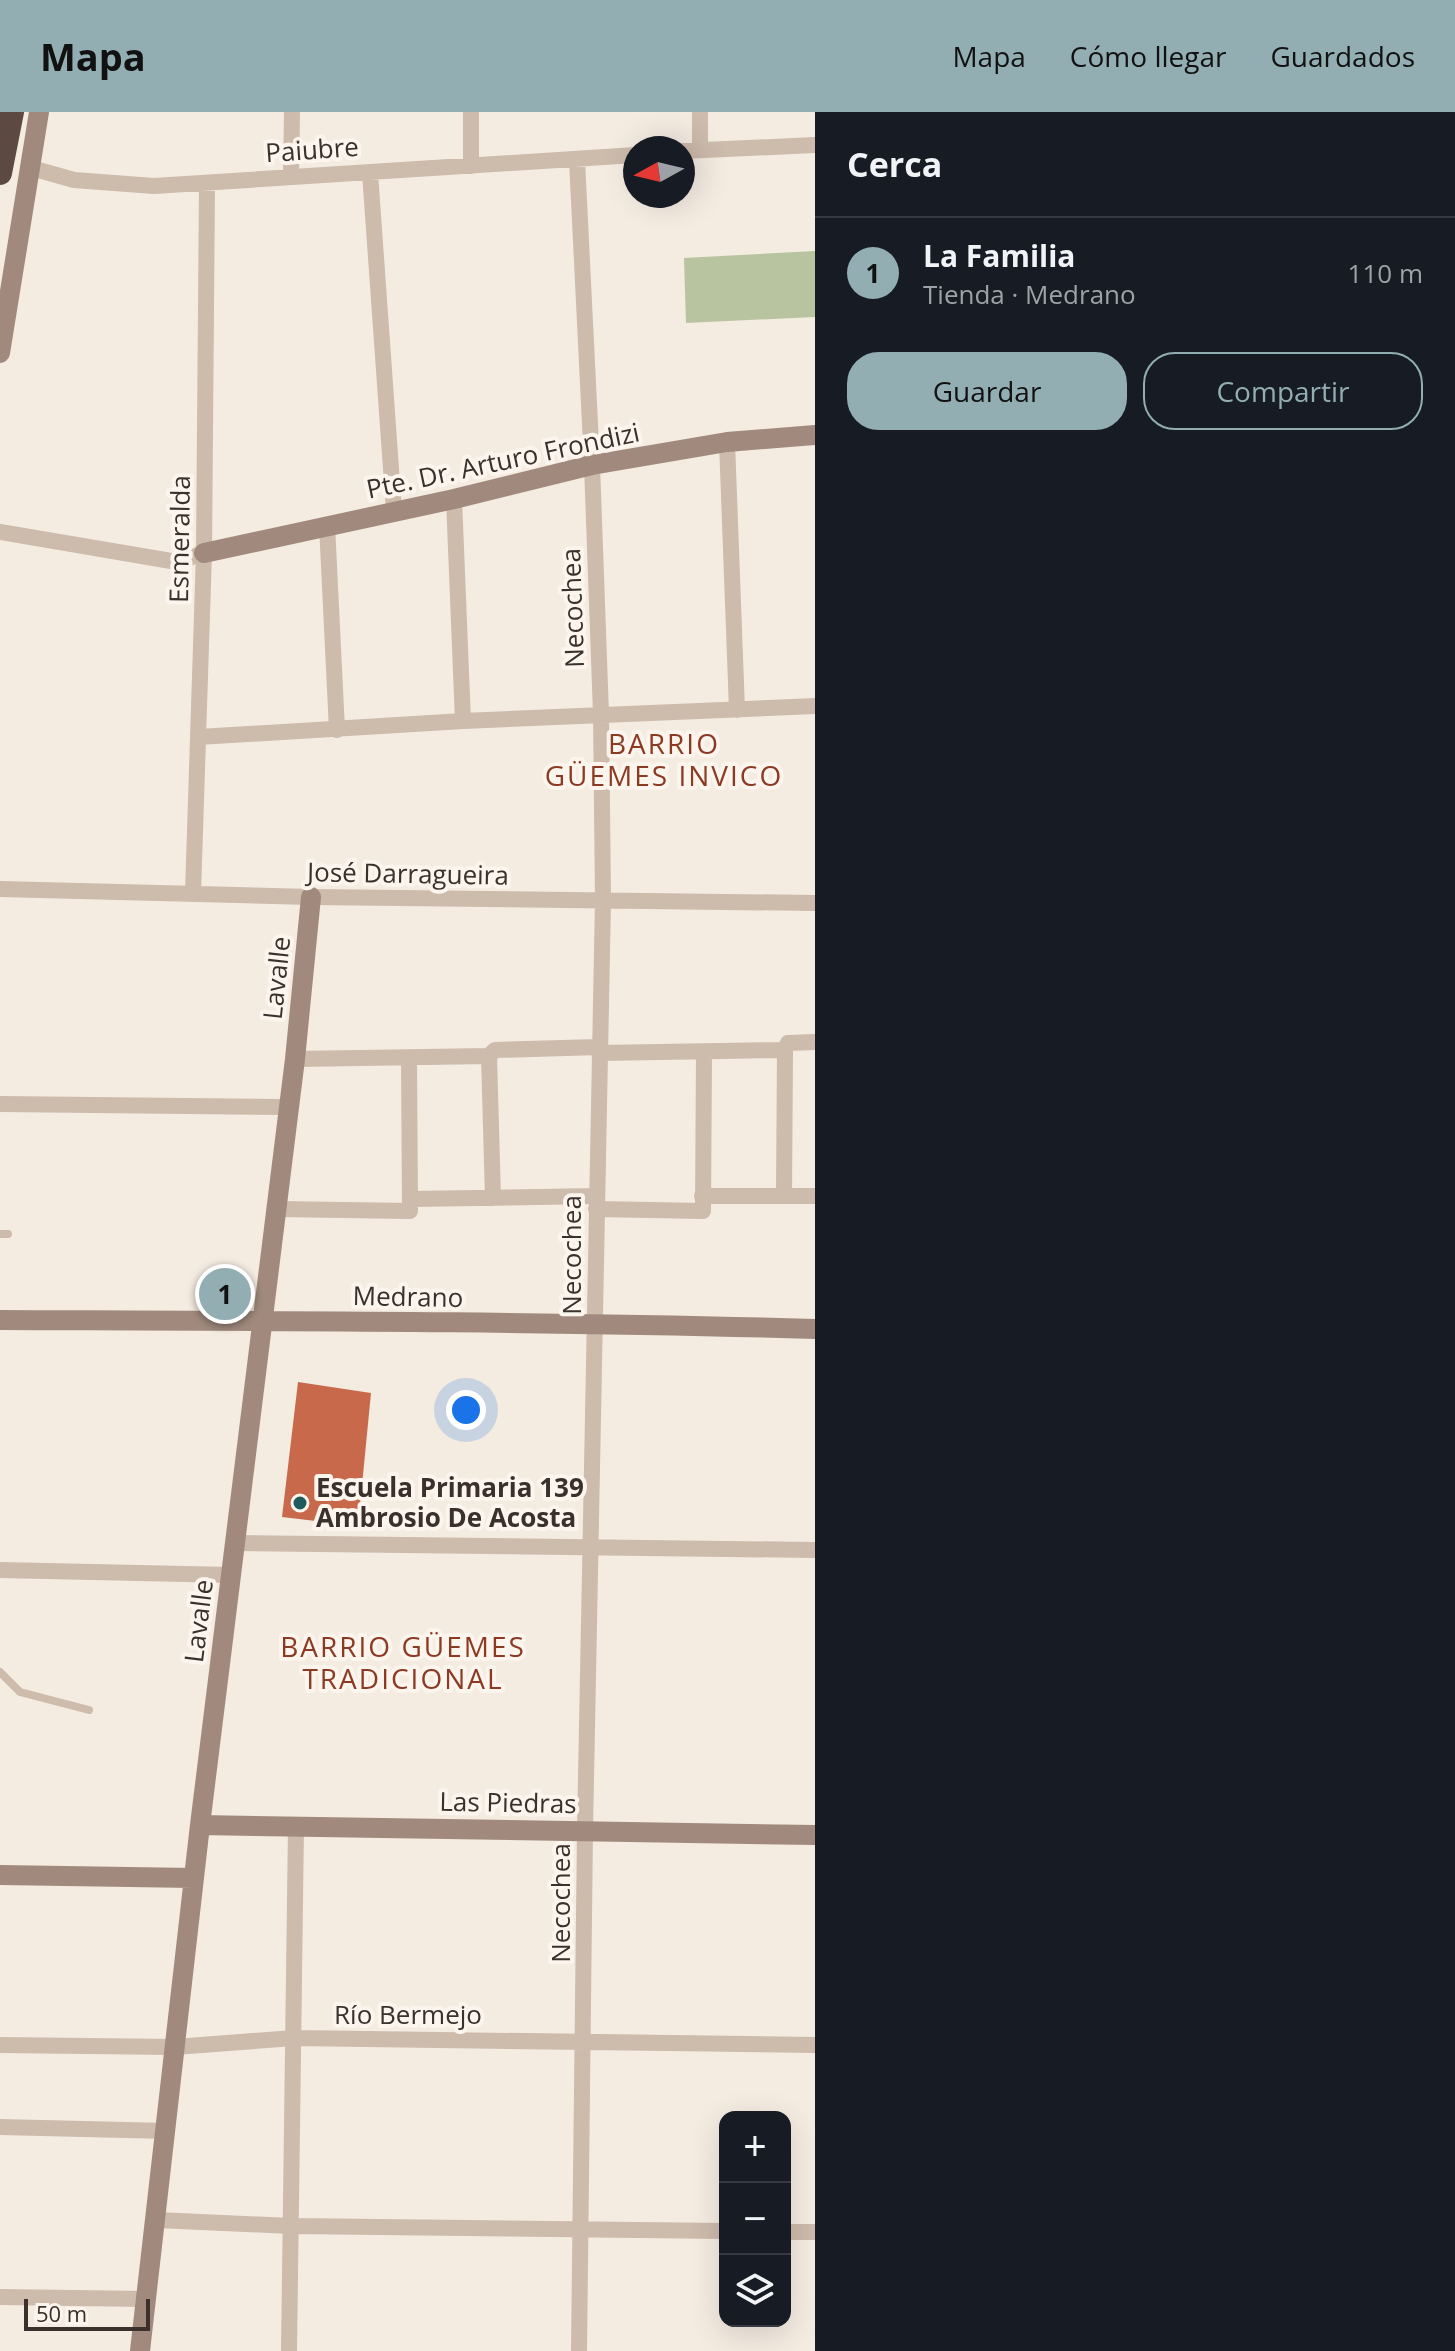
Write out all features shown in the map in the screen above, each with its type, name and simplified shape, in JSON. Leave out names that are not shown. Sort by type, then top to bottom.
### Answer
[{"type":"highway","points":[[1,157],[12,112]]},
{"type":"street","points":[[0,353],[39,112]]},
{"type":"street","points":[[291,177],[292,112]]},
{"type":"street","points":[[471,112],[471,166]]},
{"type":"street","points":[[695,136],[700,112]]},
{"type":"street","points":[[695,150],[815,145]]},
{"type":"street","name":"Paiubre","points":[[1,157],[74,180],[154,186],[623,156]]},
{"type":"street","name":"Necochea","points":[[577,160],[601,714],[603,900],[585,1830],[579,2351]]},
{"type":"street","points":[[370,173],[394,511]]},
{"type":"street","name":"Esmeralda","points":[[193,893],[204,553],[207,185]]},
{"type":"street","name":"Pte. Dr. Arturo Frondizi","points":[[204,553],[454,499],[592,465],[727,442],[815,435]]},
{"type":"street","points":[[727,442],[737,710]]},
{"type":"street","points":[[454,499],[463,721]]},
{"type":"street","points":[[327,525],[337,730]]},
{"type":"street","points":[[0,532],[177,562],[204,553]]},
{"type":"street","points":[[199,737],[601,714],[815,706]]},
{"type":"street","name":"José Darragueira","points":[[0,889],[311,897],[815,903]]},
{"type":"street","name":"Lavalle","points":[[140,2351],[200,1825],[295,1059],[311,897]]},
{"type":"street","points":[[784,1196],[785,1050],[788,1043],[815,1042]]},
{"type":"street","points":[[295,1059],[489,1056],[495,1050],[704,1053],[785,1050]]},
{"type":"street","points":[[410,1199],[596,1202],[703,1211],[704,1053]]},
{"type":"street","points":[[489,1056],[493,1198]]},
{"type":"street","points":[[277,1209],[410,1211],[409,1059]]},
{"type":"street","points":[[0,1104],[289,1107]]},
{"type":"street","points":[[702,1196],[815,1196]]},
{"type":"street","name":"Medrano","points":[[0,1320],[494,1325],[596,1323],[815,1329]]},
{"type":"street","points":[[236,1543],[815,1550]]},
{"type":"street","points":[[0,1570],[231,1575]]},
{"type":"street","name":"Las Piedras","points":[[200,1825],[815,1835]]},
{"type":"street","points":[[289,2351],[296,1827]]},
{"type":"street","points":[[0,1875],[194,1878]]},
{"type":"street","name":"Río Bermejo","points":[[0,2045],[175,2047],[294,2038],[815,2045]]},
{"type":"street","points":[[0,2127],[167,2131]]},
{"type":"street","points":[[157,2220],[291,2226],[719,2231]]},
{"type":"street","points":[[791,2232],[815,2232]]},
{"type":"street","points":[[0,2297],[147,2299]]},
{"type":"lane","points":[[0,1672],[20,1692],[89,1710]]},
{"type":"green space","points":[[815,251],[815,317],[686,323],[684,258]]},
{"type":"building","points":[[298,1382],[371,1393],[358,1526],[282,1517]]},
{"type":"place","name":"La Familia","points":[[225,1294]]},
{"type":"place","name":"Escuela Primaria 139 Ambrosio De Acosta","points":[[300,1503]]},
{"type":"district","name":"BARRIO GÜEMES INVICO","points":[[664,760]]},
{"type":"district","name":"BARRIO GÜEMES TRADICIONAL","points":[[403,1663]]}]
